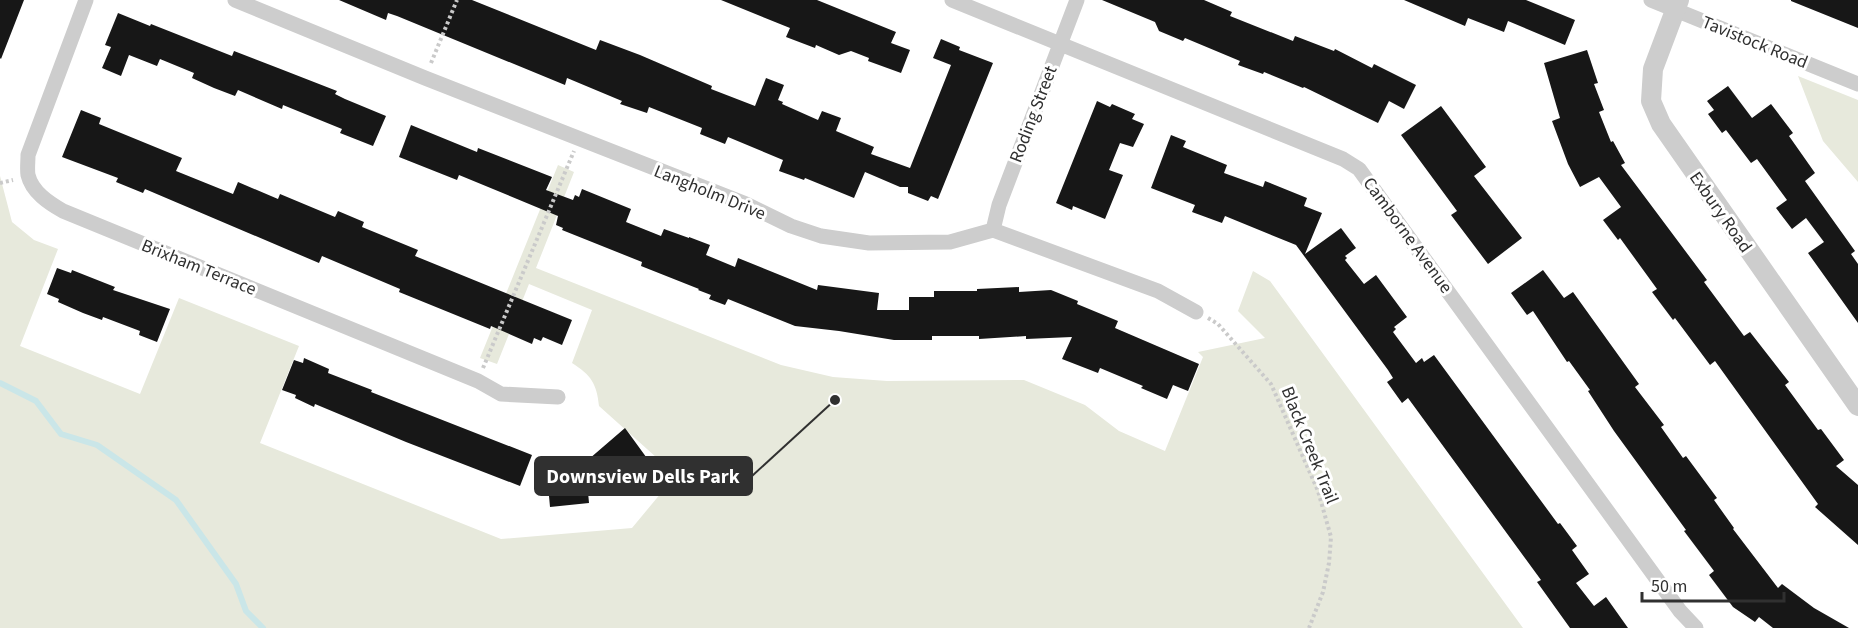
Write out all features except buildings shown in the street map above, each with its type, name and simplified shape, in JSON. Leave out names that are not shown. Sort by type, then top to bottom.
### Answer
[{"type":"street","name":"Brixham Terrace","points":[[87,0],[28,155],[28,176],[43,198],[63,211],[478,381],[501,394],[558,397]]},
{"type":"street","name":"Langholm Drive","points":[[234,0],[746,204],[791,226],[821,236],[869,243],[950,242],[993,230]]},
{"type":"street","name":"Camborne Avenue","points":[[952,0],[1343,159],[1359,169],[1375,187],[1680,611],[1696,628]]},
{"type":"street","name":"Roding Street","points":[[993,230],[999,205],[1077,0]]},
{"type":"street","name":"Tavistock Road","points":[[1651,0],[1678,5],[1858,84]]},
{"type":"street","name":"Exbury Road","points":[[1678,5],[1651,79],[1651,101],[1661,124],[1858,406]]},
{"type":"street","points":[[993,230],[1158,291],[1196,312]]},
{"type":"path","points":[[425,78],[457,0]]},
{"type":"path","points":[[478,381],[578,139]]},
{"type":"path","name":"Black Creek Trail","points":[[1218,324],[1271,384],[1318,491],[1331,537],[1323,592],[1309,628]]},
{"type":"shaded area","points":[[1798,76],[1858,100],[1858,182],[1823,141]]},
{"type":"shaded area","points":[[558,165],[574,172],[536,268],[781,365],[833,377],[887,381],[1024,380],[1085,405],[1119,431],[1165,451],[1203,357],[1198,352],[1265,338],[1238,311],[1253,271],[1270,281],[1523,628],[0,628],[0,176],[12,222],[34,240],[58,249],[20,346],[140,394],[179,298],[299,346],[260,443],[501,539],[632,528],[676,475],[599,406],[597,392],[592,381],[572,363],[592,310],[529,284],[497,364],[480,358]]},
{"type":"waterway","points":[[0,383],[36,401],[61,434],[97,445],[176,500],[236,584],[246,611],[263,628]]},
{"type":"place","name":"Downsview Dells Park","points":[[835,400]]}]
